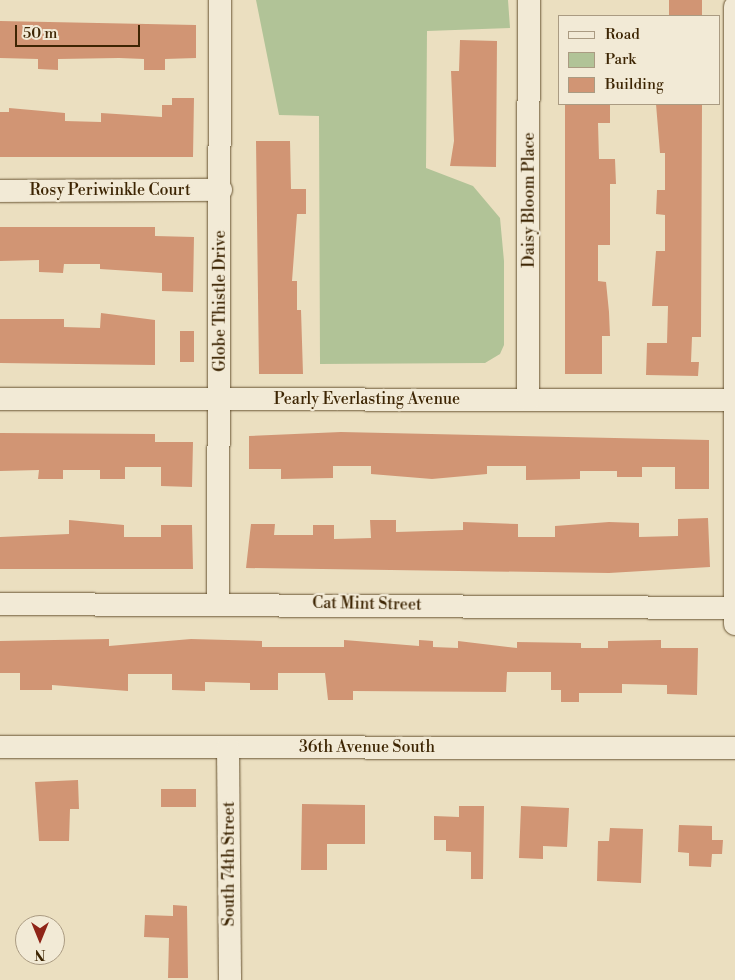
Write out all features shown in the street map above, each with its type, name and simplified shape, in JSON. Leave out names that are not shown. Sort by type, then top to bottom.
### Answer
[{"type":"street","name":"Globe Thistle Drive","points":[[218,603],[221,190],[220,0]]},
{"type":"street","name":"Daisy Bloom Place","points":[[528,400],[529,0]]},
{"type":"street","points":[[735,7],[735,624]]},
{"type":"street","name":"Rosy Periwinkle Court","points":[[0,191],[221,190]]},
{"type":"street","name":"Pearly Everlasting Avenue","points":[[0,399],[734,400]]},
{"type":"street","name":"Cat Mint Street","points":[[0,604],[218,603],[735,608]]},
{"type":"street","name":"36th Avenue South","points":[[0,747],[735,748]]},
{"type":"street","name":"South 74th Street","points":[[228,747],[230,980]]},
{"type":"green space","points":[[256,0],[508,0],[510,28],[427,31],[426,168],[473,186],[500,218],[504,261],[504,345],[500,354],[485,363],[320,364],[319,116],[279,115]]},
{"type":"building","points":[[669,0],[702,0],[702,15],[669,15]]},
{"type":"building","points":[[0,21],[196,25],[196,58],[165,59],[165,70],[144,70],[144,59],[119,58],[58,59],[58,70],[38,69],[38,59],[0,58]]},
{"type":"building","points":[[460,40],[497,41],[496,167],[450,166],[454,141],[451,71],[459,71]]},
{"type":"building","points":[[172,98],[194,98],[193,157],[0,157],[0,112],[9,112],[9,108],[65,113],[65,121],[101,122],[101,113],[162,117],[162,105],[172,105]]},
{"type":"building","points":[[565,105],[610,105],[610,123],[598,123],[599,159],[615,159],[616,184],[610,184],[610,245],[598,245],[598,281],[606,282],[610,336],[602,336],[602,374],[565,374]]},
{"type":"building","points":[[656,105],[702,105],[701,337],[692,337],[691,362],[699,362],[698,376],[646,375],[647,343],[667,343],[668,306],[652,306],[656,251],[665,251],[665,215],[656,214],[657,190],[665,190],[665,153],[660,153]]},
{"type":"building","points":[[256,141],[290,141],[291,189],[306,189],[306,214],[297,214],[292,281],[297,281],[297,310],[301,310],[303,374],[259,374]]},
{"type":"building","points":[[0,227],[155,227],[155,236],[194,237],[193,292],[162,291],[162,273],[100,269],[100,264],[64,264],[63,273],[39,272],[39,260],[0,261]]},
{"type":"building","points":[[101,313],[155,320],[155,365],[0,363],[0,319],[64,319],[64,327],[100,328]]},
{"type":"building","points":[[180,331],[194,331],[194,362],[180,362]]},
{"type":"building","points":[[341,432],[709,440],[709,489],[675,489],[675,467],[642,467],[642,477],[617,477],[617,471],[580,471],[580,479],[526,480],[526,466],[487,466],[487,474],[432,479],[371,474],[371,466],[333,466],[333,478],[281,479],[281,469],[249,469],[249,436]]},
{"type":"building","points":[[0,433],[155,434],[155,442],[193,442],[192,487],[161,486],[161,467],[125,467],[125,479],[100,479],[100,470],[63,470],[63,479],[38,479],[39,470],[0,471]]},
{"type":"building","points":[[708,518],[710,567],[609,573],[246,568],[251,524],[275,524],[274,535],[313,535],[313,525],[334,525],[334,539],[371,538],[370,520],[396,520],[396,532],[463,530],[463,522],[518,524],[518,537],[555,537],[555,526],[609,522],[639,523],[639,537],[678,536],[678,519]]},
{"type":"building","points":[[69,520],[124,525],[124,537],[161,537],[161,525],[192,525],[193,569],[0,569],[0,537],[69,534]]},
{"type":"building","points":[[109,639],[109,646],[191,639],[262,641],[262,647],[344,647],[344,640],[419,646],[419,640],[433,641],[433,647],[458,648],[458,641],[517,648],[517,642],[581,643],[581,648],[608,648],[608,641],[661,640],[661,648],[698,648],[697,695],[667,694],[667,685],[622,684],[622,693],[579,693],[579,702],[561,702],[561,690],[551,690],[551,672],[507,672],[506,692],[353,691],[353,700],[328,700],[325,673],[278,673],[278,690],[250,690],[250,683],[205,682],[205,691],[172,690],[172,674],[128,674],[128,691],[52,685],[52,690],[20,690],[20,673],[0,673],[0,641]]},
{"type":"building","points":[[78,780],[79,809],[70,809],[69,841],[39,841],[35,782]]},
{"type":"building","points":[[161,789],[196,789],[196,807],[161,807]]},
{"type":"building","points":[[302,804],[365,805],[365,844],[327,844],[327,870],[301,870]]},
{"type":"building","points":[[459,806],[484,806],[483,879],[471,879],[471,852],[446,851],[446,840],[434,840],[434,816],[459,817]]},
{"type":"building","points":[[521,806],[569,808],[567,847],[543,846],[543,859],[519,858]]},
{"type":"building","points":[[679,825],[712,826],[712,840],[723,840],[722,854],[712,854],[711,867],[689,866],[689,853],[678,852]]},
{"type":"building","points":[[610,828],[643,829],[641,883],[597,881],[598,841],[609,841]]},
{"type":"building","points":[[173,905],[187,906],[188,978],[168,978],[169,938],[144,937],[145,915],[173,916]]}]
